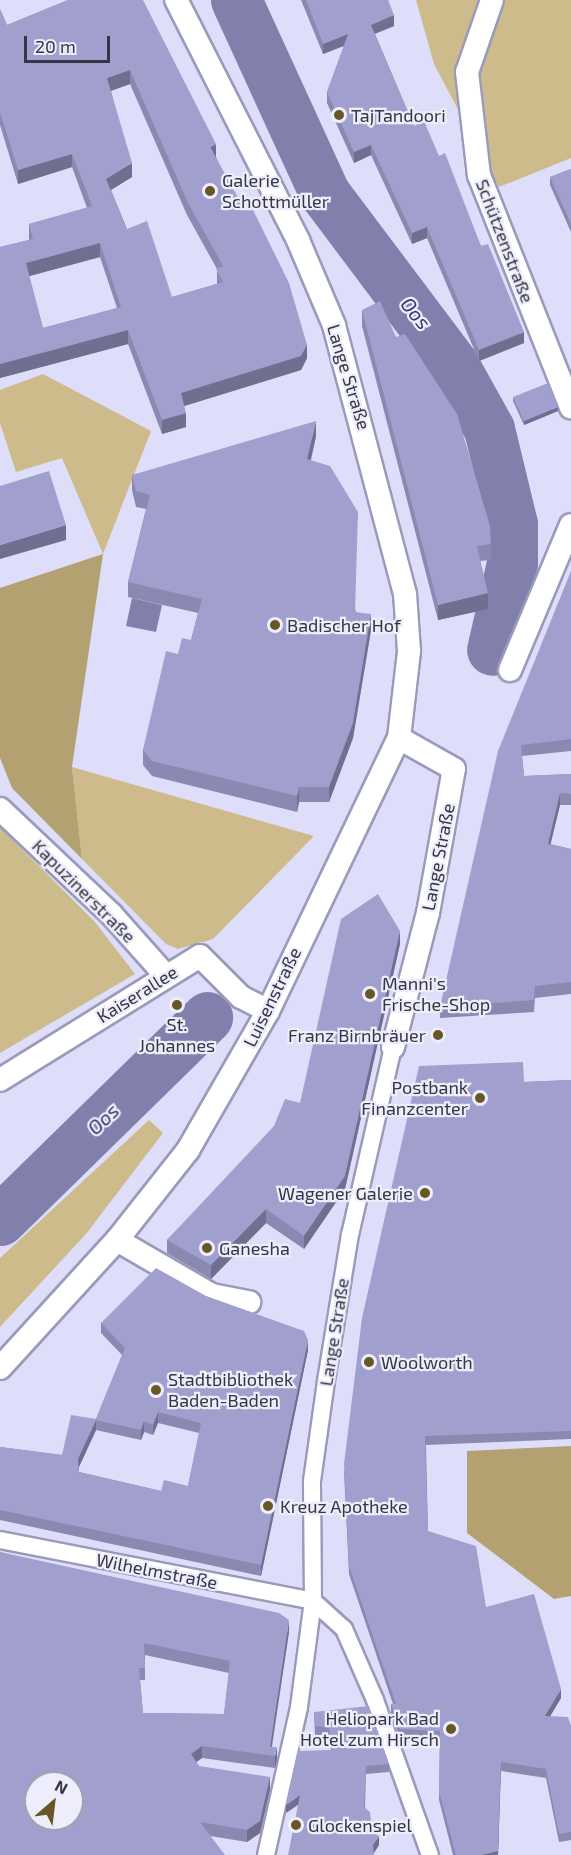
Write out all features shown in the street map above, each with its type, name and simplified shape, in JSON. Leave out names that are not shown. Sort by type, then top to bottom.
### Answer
[{"type":"street","name":"Lange Straße","points":[[176,0],[298,240],[338,336],[405,594],[409,651],[399,738],[454,769],[428,913],[393,1047],[350,1234],[312,1481],[314,1601],[284,1780],[266,1855]]},
{"type":"street","name":"Schützenstraße","points":[[492,0],[467,72],[479,175],[571,407]]},
{"type":"street","points":[[510,670],[571,525]]},
{"type":"street","name":"Luisenstraße","points":[[0,1368],[117,1240],[188,1150],[268,1011],[399,738]]},
{"type":"street","name":"Kapuzinerstraße","points":[[0,809],[111,914],[166,976]]},
{"type":"street","name":"Kaiserallee","points":[[0,1080],[200,956],[241,998],[268,1011]]},
{"type":"street","points":[[117,1240],[212,1295],[249,1302]]},
{"type":"street","name":"Wilhelmstraße","points":[[0,1540],[314,1601]]},
{"type":"street","points":[[314,1601],[344,1629],[375,1700],[430,1855]]},
{"type":"street","points":[[260,1776],[284,1780]]},
{"type":"shaded area","points":[[416,0],[571,0],[571,158],[499,187],[434,64]]},
{"type":"shaded area","points":[[43,374],[151,431],[103,554],[62,458],[16,472],[0,423],[0,390]]},
{"type":"shaded area","points":[[103,554],[72,767],[82,859],[12,788],[0,758],[0,588]]},
{"type":"shaded area","points":[[72,767],[314,836],[213,939],[178,949],[166,944],[82,859]]},
{"type":"shaded area","points":[[0,827],[95,922],[135,974],[0,1053]]},
{"type":"shaded area","points":[[149,1120],[163,1133],[86,1234],[0,1327],[0,1258]]},
{"type":"shaded area","points":[[571,1446],[571,1596],[554,1599],[467,1533],[467,1451]]},
{"type":"water","points":[[132,598],[162,605],[156,632],[126,626]]},
{"type":"building","points":[[68,0],[143,0],[216,144],[210,147],[240,201],[246,198],[289,283],[307,345],[301,356],[181,393],[186,413],[162,420],[128,330],[0,364],[0,247],[33,239],[29,224],[92,206],[72,154],[18,170],[0,112],[0,9],[7,25]],"holes":[[[130,70],[187,201],[223,266],[216,269],[223,282],[172,297],[147,221],[127,229],[106,179],[132,163],[107,78]],[[100,243],[121,307],[43,328],[26,263]]]},
{"type":"building","points":[[306,0],[388,0],[394,15],[371,25],[414,126],[424,121],[439,156],[445,153],[481,246],[488,244],[524,332],[479,350],[427,227],[412,233],[371,145],[354,152],[327,92],[348,34],[323,44]]},
{"type":"building","points":[[571,169],[571,224],[550,177]]},
{"type":"building","points":[[380,301],[396,337],[405,334],[457,414],[490,526],[491,544],[477,546],[488,593],[438,605],[362,310]]},
{"type":"building","points":[[548,383],[558,407],[524,421],[513,397]]},
{"type":"building","name":"Badischer Hof","points":[[316,421],[307,459],[330,466],[358,512],[355,612],[371,614],[353,723],[329,787],[299,787],[297,796],[152,761],[143,750],[166,651],[178,654],[182,638],[191,640],[202,599],[128,582],[150,495],[136,491],[132,475]]},
{"type":"building","points":[[49,471],[66,525],[0,545],[0,486]]},
{"type":"building","points":[[571,571],[571,739],[521,745],[524,776],[571,774],[571,794],[560,793],[548,844],[571,849],[571,982],[535,986],[534,1000],[440,1007],[498,751]]},
{"type":"building","points":[[378,894],[400,931],[345,1176],[304,1236],[266,1209],[211,1265],[167,1240],[274,1126],[285,1099],[300,1103],[341,919]]},
{"type":"building","points":[[523,1062],[524,1082],[571,1080],[571,1431],[425,1436],[428,1531],[476,1546],[486,1607],[534,1594],[561,1689],[545,1716],[568,1717],[571,1726],[571,1832],[559,1834],[546,1769],[501,1762],[498,1851],[482,1855],[456,1855],[439,1791],[440,1731],[400,1729],[391,1704],[396,1704],[349,1566],[344,1464],[362,1318],[419,1066]]},
{"type":"building","points":[[156,1268],[206,1296],[304,1331],[308,1340],[261,1565],[0,1510],[0,1447],[62,1455],[71,1415],[96,1419],[125,1348],[101,1323]],"holes":[[[158,1412],[201,1423],[188,1486],[164,1480],[161,1491],[79,1472],[78,1459],[96,1420],[141,1430],[144,1421],[153,1425]]]},
{"type":"building","points":[[0,1552],[279,1613],[289,1620],[270,1747],[277,1747],[275,1756],[202,1746],[191,1754],[199,1766],[270,1777],[260,1821],[247,1830],[200,1822],[225,1855],[0,1855]],"holes":[[[144,1643],[230,1661],[224,1714],[143,1713],[139,1668],[145,1668]]]},
{"type":"building","points":[[369,1706],[389,1764],[366,1766],[364,1807],[370,1812],[372,1832],[379,1836],[373,1845],[374,1855],[288,1855],[300,1795],[286,1805],[298,1751],[332,1750],[329,1727],[315,1726],[314,1712]]},
{"type":"waterway","name":"Oos","points":[[236,0],[325,194],[454,366],[489,429],[512,524],[512,563],[492,650]]},
{"type":"waterway","name":"Oos","points":[[0,1220],[207,1017]]},
{"type":"place","name":"TajTandoori","points":[[339,115]]},
{"type":"place","name":"Galerie Schottmüller","points":[[210,191]]},
{"type":"place","name":"Badischer Hof","points":[[275,625]]},
{"type":"place","name":"Manni's Frische-Shop","points":[[370,994]]},
{"type":"place","name":"St. Johannes","points":[[177,1005]]},
{"type":"place","name":"Franz Birnbräuer","points":[[438,1035]]},
{"type":"place","name":"Postbank Finanzcenter","points":[[480,1098]]},
{"type":"place","name":"Wagener Galerie","points":[[425,1193]]},
{"type":"place","name":"Ganesha","points":[[207,1248]]},
{"type":"place","name":"Woolworth","points":[[369,1362]]},
{"type":"place","name":"Stadtbibliothek Baden-Baden","points":[[156,1390]]},
{"type":"place","name":"Kreuz Apotheke","points":[[268,1506]]},
{"type":"place","name":"Heliopark Bad Hotel zum Hirsch","points":[[451,1729]]},
{"type":"place","name":"Glockenspiel","points":[[296,1825]]}]
